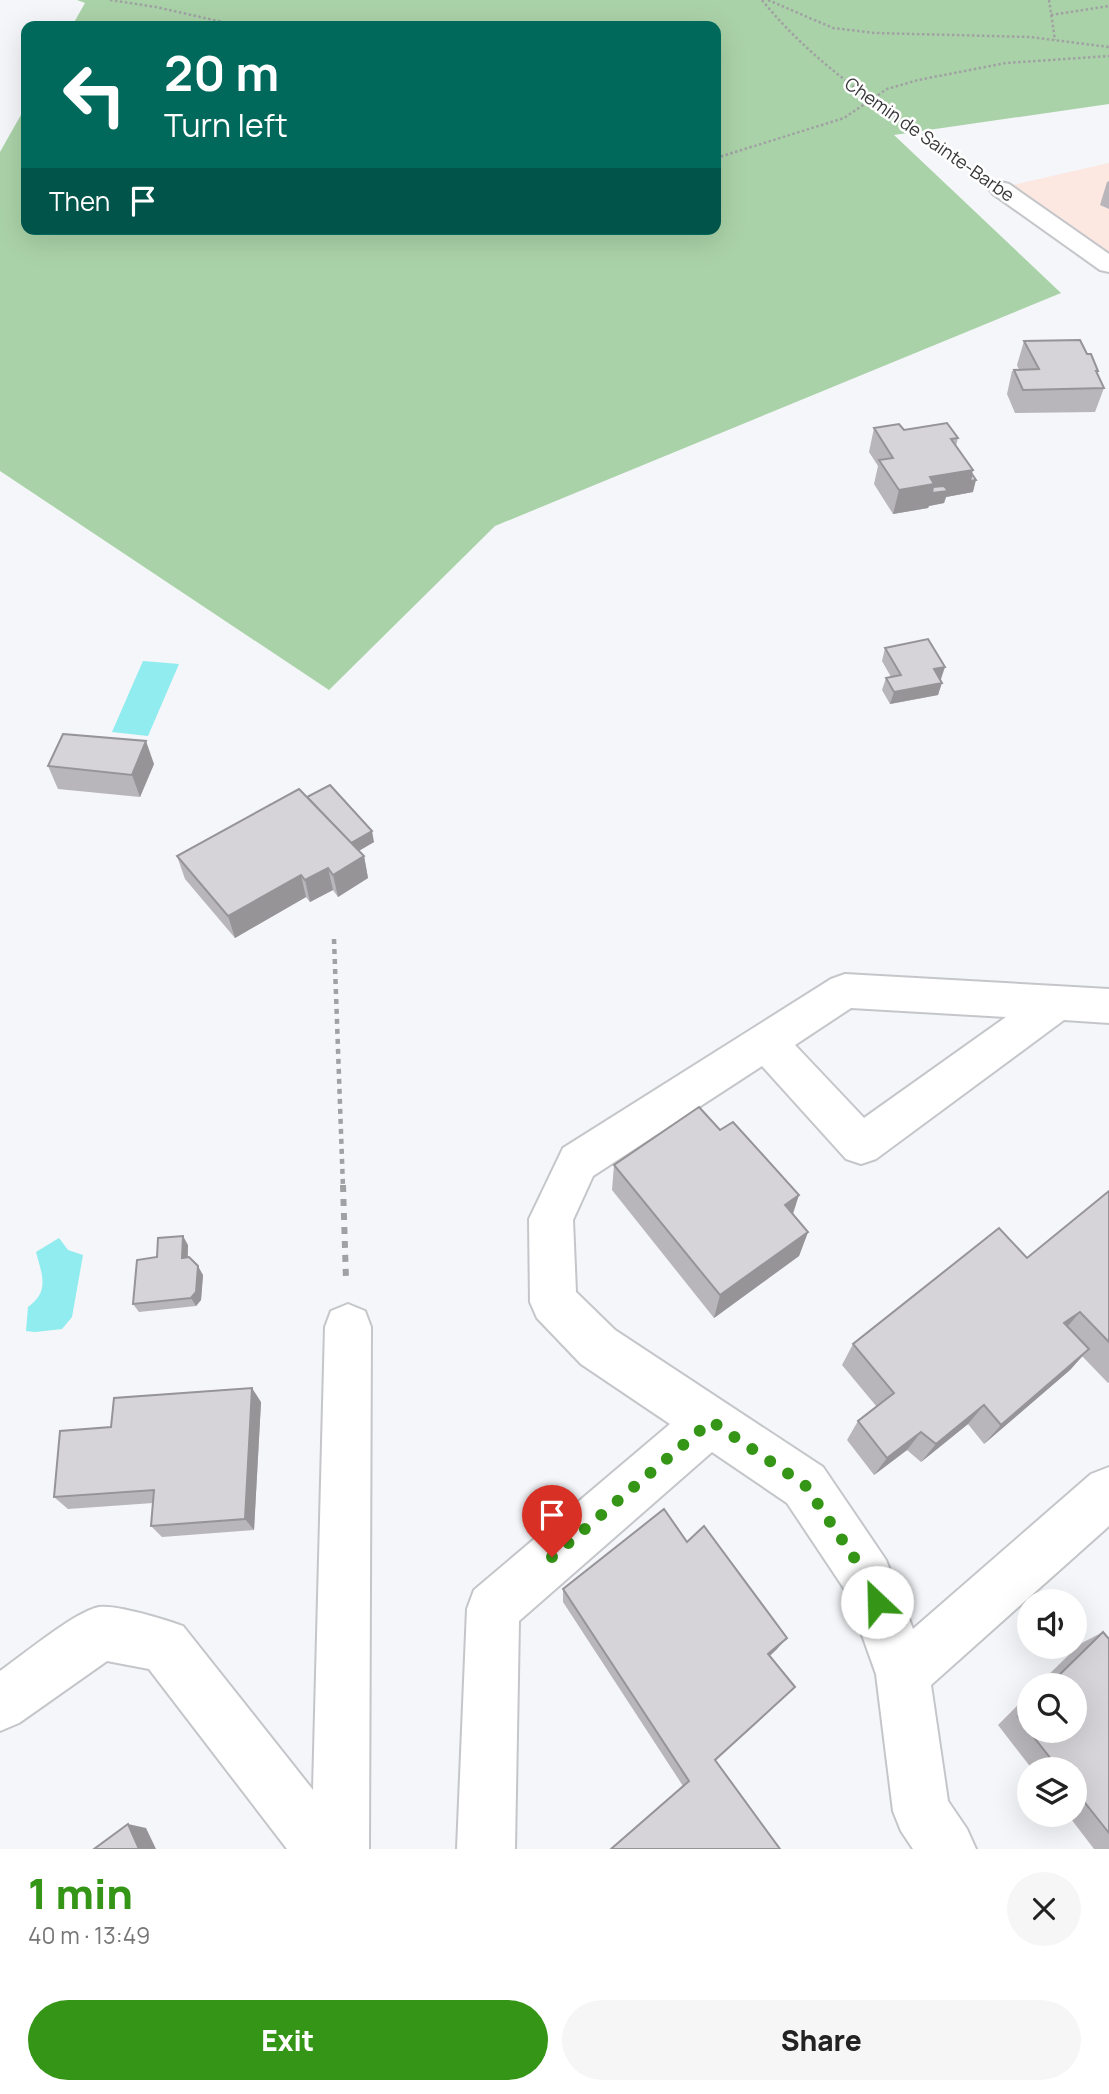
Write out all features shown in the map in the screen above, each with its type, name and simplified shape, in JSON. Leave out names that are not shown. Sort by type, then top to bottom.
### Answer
[{"type":"street","name":"Chemin de Sainte-Barbe","points":[[1001,189],[1109,265]]},
{"type":"street","points":[[947,1849],[921,1811],[903,1674],[868,1578],[805,1485],[598,1347],[553,1302],[551,1219],[578,1162],[845,991],[1109,1006]]},
{"type":"street","points":[[766,1042],[861,1145],[1057,1003]]},
{"type":"street","points":[[340,1849],[348,1327]]},
{"type":"street","points":[[486,1849],[493,1609],[711,1421]]},
{"type":"street","points":[[903,1674],[1109,1492]]},
{"type":"street","points":[[0,1704],[101,1633],[164,1645],[323,1849]]},
{"type":"path","points":[[110,0],[218,21]]},
{"type":"path","name":"Chemin de Sainte-Barbe","points":[[762,0],[786,33],[872,99],[1001,189]]},
{"type":"path","points":[[768,0],[833,27],[875,33],[1055,40],[1109,47]]},
{"type":"path","points":[[1049,0],[1055,40]]},
{"type":"path","points":[[1051,15],[1109,6]]},
{"type":"path","points":[[721,156],[844,118],[887,89],[908,83],[994,65],[1109,56]]},
{"type":"path","points":[[334,939],[348,1327]]},
{"type":"shaded area","points":[[1109,163],[1109,259],[1008,186]]},
{"type":"green space","points":[[77,0],[1109,0],[1109,104],[894,135],[1061,293],[495,526],[329,690],[0,471],[0,152],[21,115],[21,235],[721,235],[721,21],[75,21],[85,3]]},
{"type":"water","points":[[143,661],[179,664],[148,736],[112,732]]},
{"type":"water","points":[[59,1238],[68,1250],[83,1255],[72,1317],[62,1329],[26,1331],[28,1307],[39,1295],[43,1282],[36,1252]]},
{"type":"building","points":[[1080,340],[1087,354],[1091,354],[1104,388],[1023,390],[1014,370],[1039,369],[1024,341]]},
{"type":"building","points":[[947,423],[958,438],[951,439],[973,470],[930,477],[934,484],[899,490],[879,460],[893,458],[874,428],[899,424],[904,430]]},
{"type":"building","points":[[944,486],[948,491],[932,493],[933,487]]},
{"type":"building","points":[[928,639],[945,667],[934,669],[942,683],[894,692],[886,678],[901,675],[885,648]]},
{"type":"building","points":[[63,734],[146,741],[132,775],[48,766]]},
{"type":"building","points":[[330,785],[372,831],[351,843],[307,797]]},
{"type":"building","points":[[299,789],[364,856],[333,875],[328,868],[305,880],[301,875],[228,916],[177,856]]},
{"type":"building","points":[[699,1107],[720,1130],[733,1122],[799,1195],[785,1205],[808,1232],[720,1295],[614,1165]]},
{"type":"building","points":[[1109,1191],[1109,1342],[1080,1312],[1064,1323],[1089,1349],[1001,1425],[984,1405],[936,1444],[921,1432],[887,1458],[858,1421],[894,1393],[853,1344],[999,1228],[1027,1258]]},
{"type":"building","points":[[183,1236],[182,1258],[189,1257],[198,1266],[196,1292],[191,1298],[133,1304],[137,1260],[157,1257],[158,1238]]},
{"type":"building","points":[[252,1388],[245,1519],[151,1526],[154,1490],[54,1497],[60,1431],[111,1427],[114,1398]]},
{"type":"building","points":[[664,1509],[687,1542],[704,1526],[787,1638],[768,1654],[795,1687],[715,1760],[780,1849],[611,1849],[689,1781],[563,1589]]},
{"type":"building","points":[[1103,1632],[1109,1639],[1109,1833],[1087,1805],[1087,1757],[1050,1757],[1038,1743],[1087,1743],[1087,1673],[1061,1673],[1075,1659],[1087,1659],[1087,1648]]},
{"type":"building","points":[[128,1824],[139,1849],[94,1849]]},
{"type":"route","points":[[552,1557],[711,1421],[805,1485],[868,1578],[877,1602]]}]
